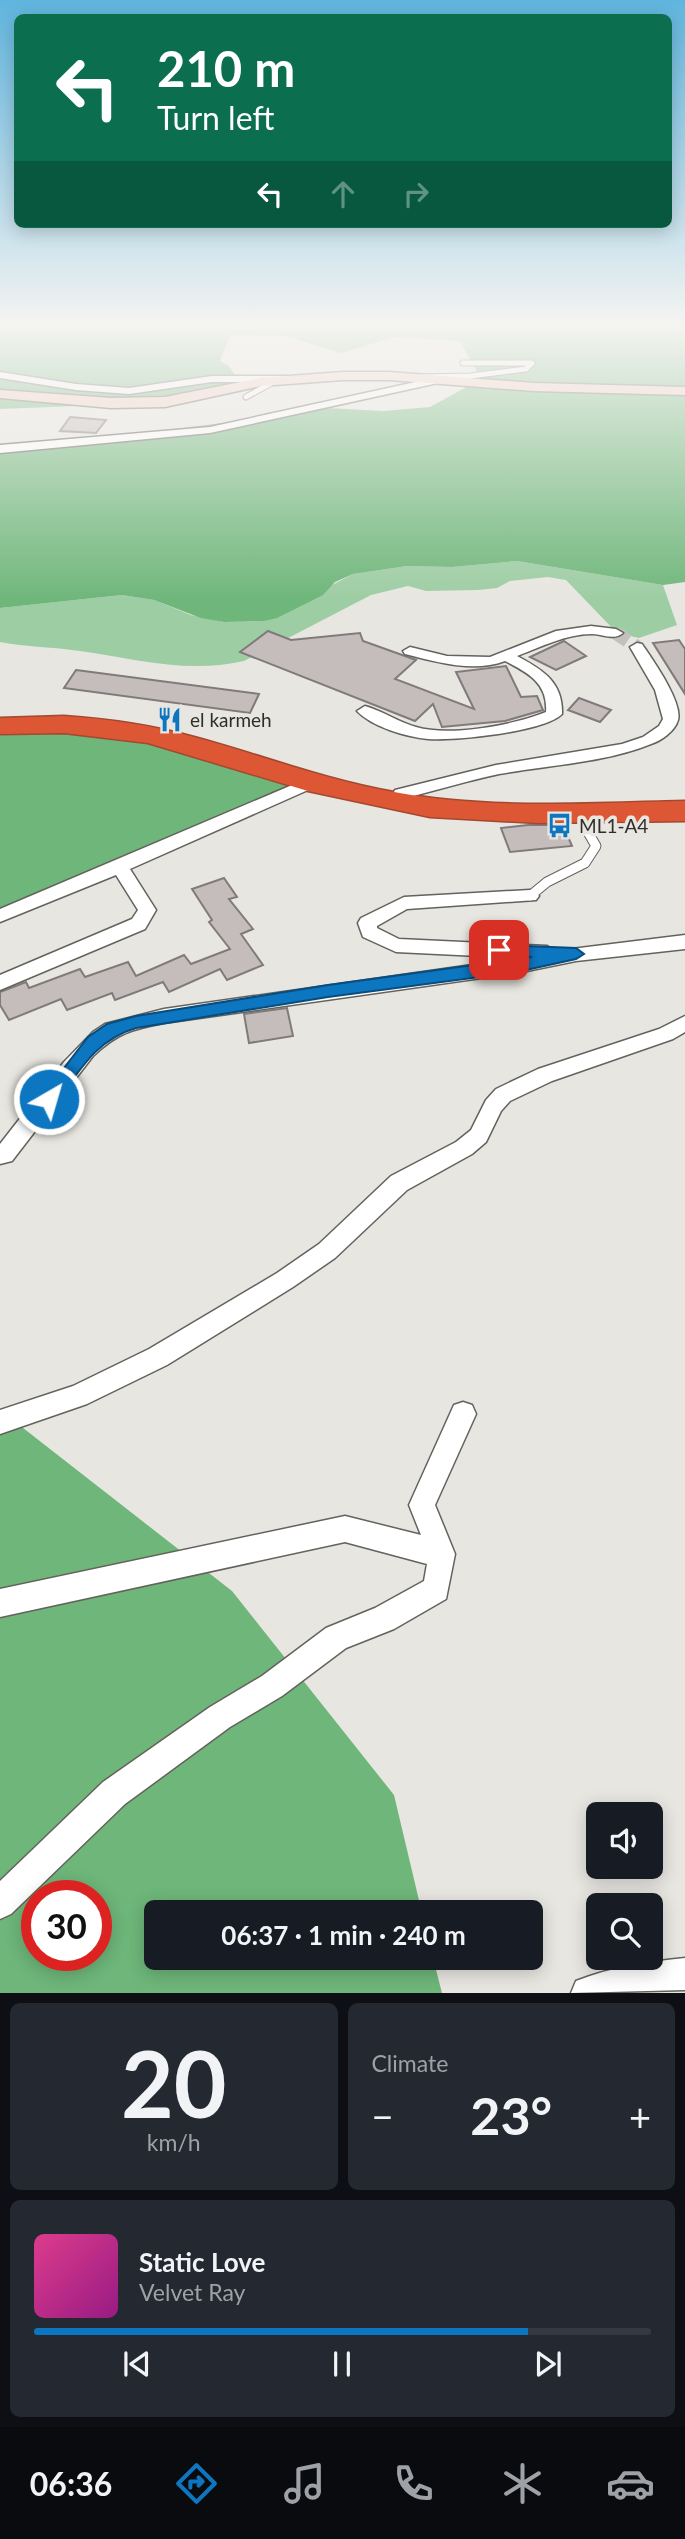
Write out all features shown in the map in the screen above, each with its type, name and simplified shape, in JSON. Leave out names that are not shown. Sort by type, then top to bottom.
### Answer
[{"type":"highway","points":[[0,716],[78,716],[137,723],[275,764],[401,794],[500,800],[685,800]]},
{"type":"highway","points":[[0,726],[61,725],[138,733],[197,746],[311,782],[393,802],[434,808],[590,812],[685,811]]},
{"type":"street","points":[[1,448],[210,430],[274,416]]},
{"type":"street","points":[[410,651],[447,660],[492,661],[508,657],[561,634],[592,630],[616,633]]},
{"type":"street","points":[[401,794],[496,770],[598,755],[649,740],[664,729],[671,719],[670,707],[659,682],[636,647]]},
{"type":"street","points":[[365,711],[410,730],[427,734],[501,728],[544,720],[555,714],[554,690],[532,670],[508,657]]},
{"type":"street","points":[[0,916],[120,867],[311,782]]},
{"type":"street","points":[[0,984],[139,924],[147,910],[120,867]]},
{"type":"street","points":[[530,896],[404,903],[367,923],[369,932],[396,945],[576,954]]},
{"type":"street","points":[[0,1155],[4,1155],[19,1138],[94,1041],[113,1029],[164,1016],[517,966],[576,954],[685,942]]},
{"type":"street","points":[[0,1422],[78,1396],[158,1357],[285,1280],[327,1251],[399,1183],[472,1142],[479,1136],[493,1106],[503,1095],[545,1075],[666,1034],[685,1023]]},
{"type":"street","points":[[0,1903],[114,1793],[220,1717],[272,1686],[336,1638],[384,1619],[436,1589],[442,1555],[422,1505],[463,1414]]},
{"type":"street","points":[[0,1603],[345,1529],[442,1555]]},
{"type":"street","points":[[588,1993],[640,1979],[685,1974]]},
{"type":"lane","points":[[530,896],[547,882],[585,863],[596,846],[589,834],[590,812]]},
{"type":"green space","points":[[685,416],[685,582],[663,585],[517,561],[452,567],[407,566],[353,574],[335,582],[323,595],[277,618],[264,621],[224,622],[201,618],[154,600],[122,595],[0,608],[0,451],[262,418]]},
{"type":"green space","points":[[517,561],[663,585],[677,625],[639,638],[617,633],[566,580],[548,577],[510,581],[497,588],[478,590],[426,591],[408,586],[371,595],[244,661],[223,665],[162,664],[0,642],[0,608],[122,595],[154,600],[191,615],[224,622],[264,621],[353,574],[407,566],[452,567]]},
{"type":"green space","points":[[75,717],[294,788],[0,914],[0,720]]},
{"type":"green space","points":[[0,1410],[232,1591],[394,1795],[419,1900],[144,1900],[144,1970],[436,1970],[442,1993],[0,1993]]},
{"type":"building","points":[[70,417],[106,420],[96,433],[60,431]]},
{"type":"building","points":[[268,631],[291,640],[360,633],[363,641],[416,660],[395,679],[474,709],[456,672],[506,666],[521,697],[537,696],[543,710],[505,721],[442,727],[433,704],[415,721],[240,652]]},
{"type":"building","points":[[679,640],[685,649],[685,694],[653,643]]},
{"type":"building","points":[[564,641],[586,656],[556,670],[530,657]]},
{"type":"building","points":[[76,670],[259,694],[250,713],[64,688]]},
{"type":"building","points":[[579,698],[611,710],[600,722],[568,710]]},
{"type":"building","points":[[563,825],[572,846],[510,852],[501,828]]},
{"type":"building","points":[[224,878],[237,897],[229,899],[253,929],[241,934],[263,965],[227,980],[220,969],[169,992],[163,982],[115,1000],[112,993],[67,1010],[61,999],[9,1020],[0,1005],[0,992],[26,982],[29,988],[80,969],[85,977],[128,962],[136,976],[184,955],[191,964],[230,949],[209,922],[212,920],[192,889]]},
{"type":"building","points":[[287,1008],[293,1036],[249,1043],[244,1014]]},
{"type":"tunnel","points":[[616,633],[637,647]]},
{"type":"place","name":"el karmeh","points":[[170,719]]},
{"type":"place","name":"ML1-A4","points":[[559,825]]},
{"type":"route","points":[[49,1099],[94,1041],[113,1029],[136,1022],[328,991],[517,966],[576,954],[499,950]]}]
